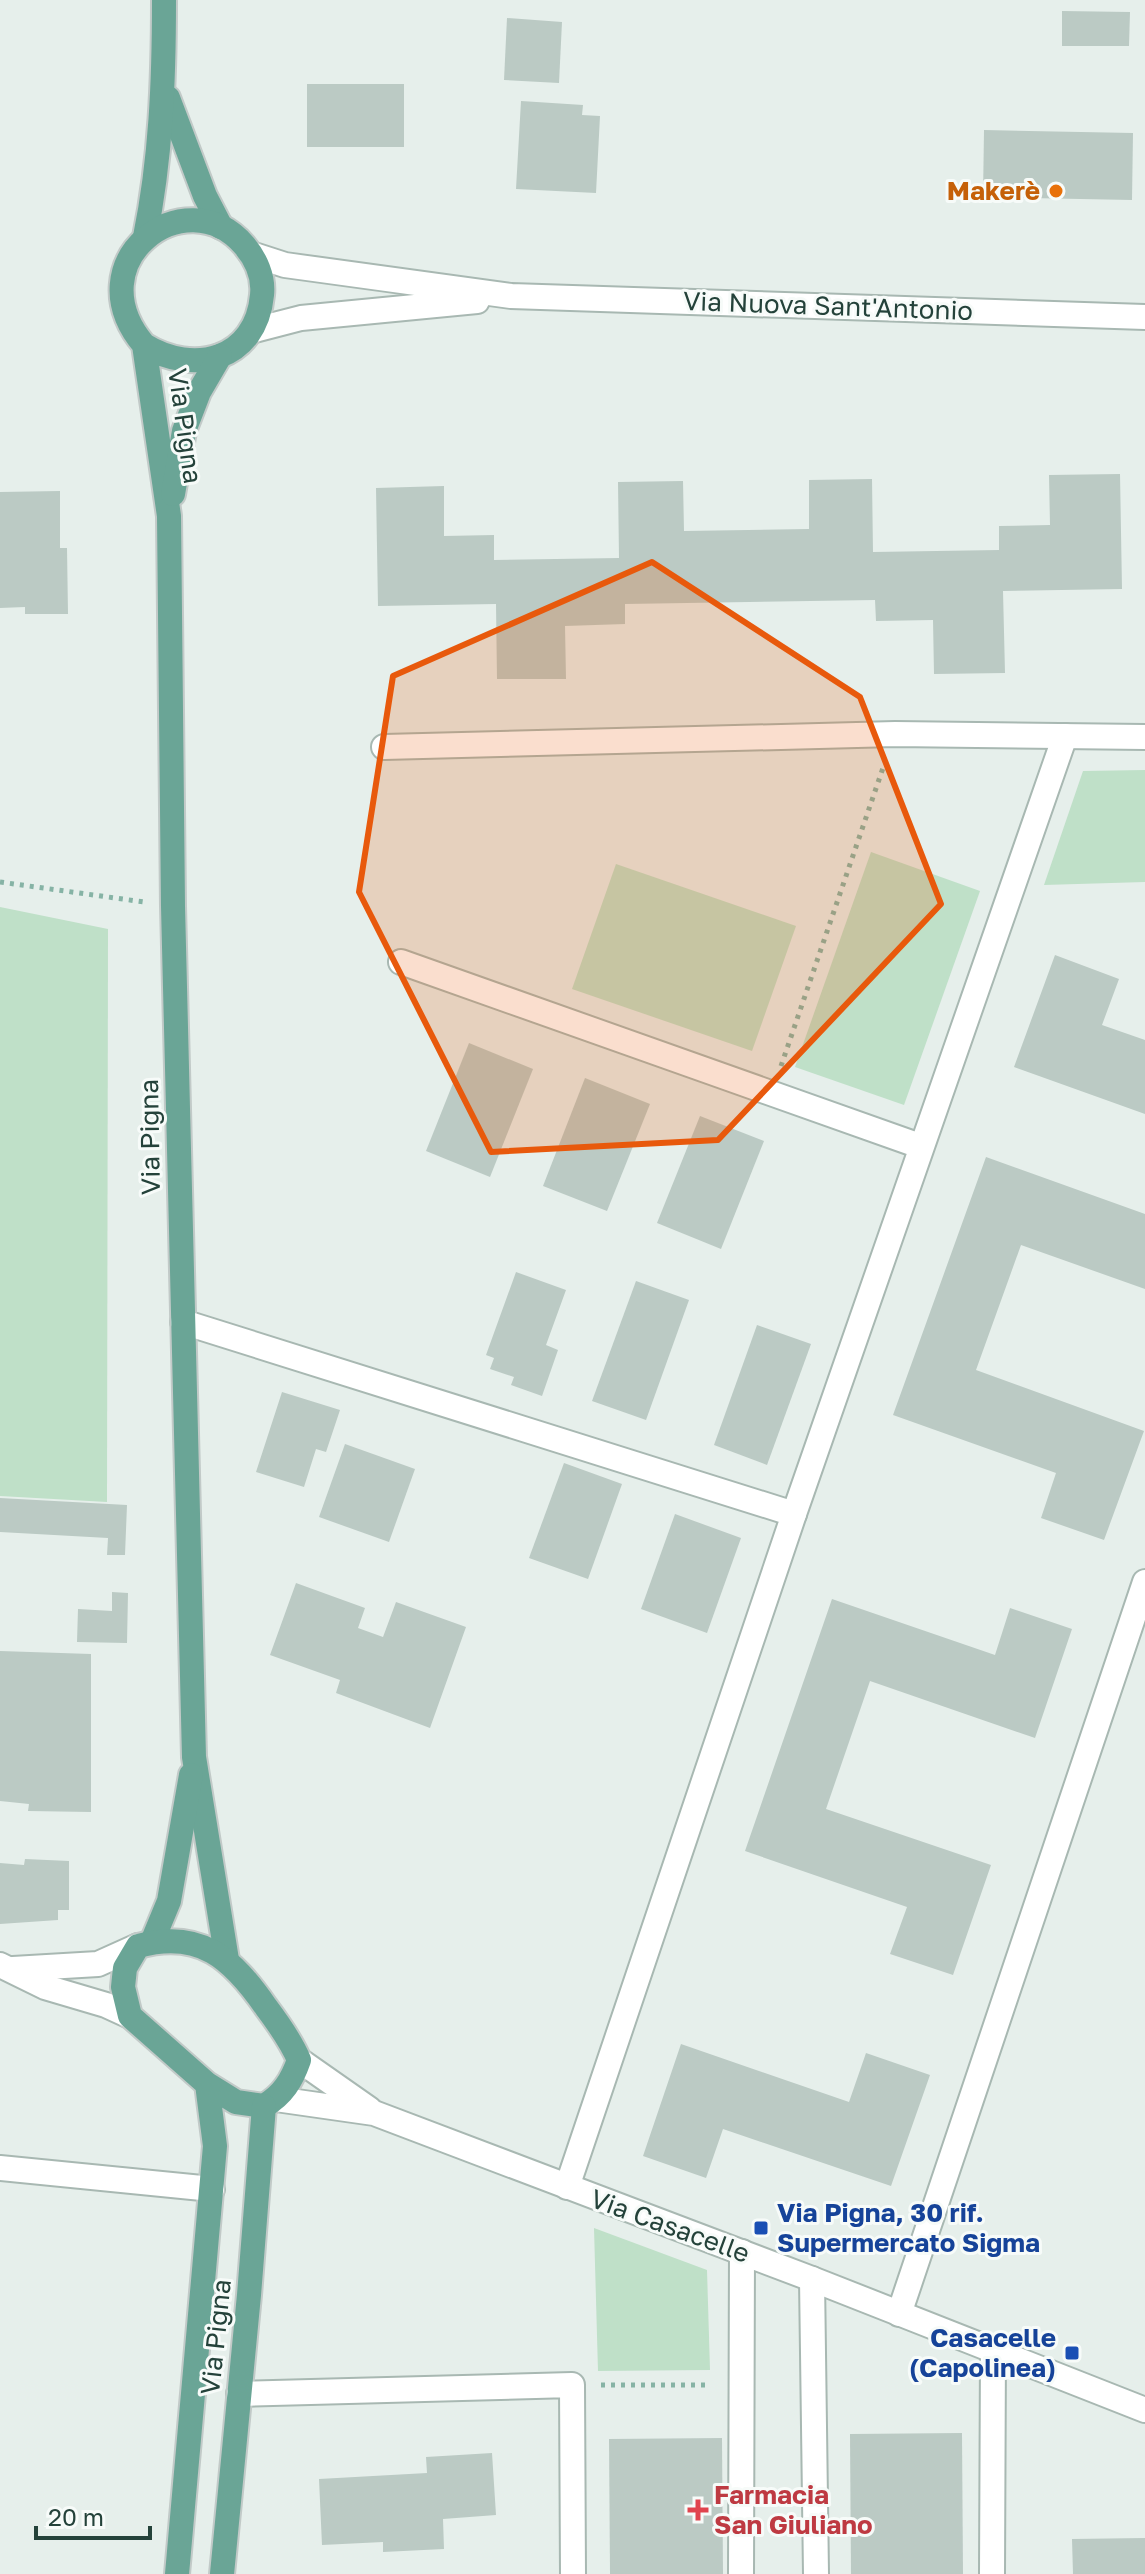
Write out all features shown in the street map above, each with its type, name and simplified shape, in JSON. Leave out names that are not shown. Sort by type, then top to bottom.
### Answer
[{"type":"main road","name":"Via Pigna","points":[[164,0],[164,88],[158,163],[145,237],[123,271],[120,291],[123,311],[131,329],[144,345],[161,355],[181,361],[201,361],[220,356],[251,331]]},
{"type":"main road","name":"Via Pigna","points":[[164,88],[205,196],[221,227],[238,239],[251,254]]},
{"type":"main road","points":[[145,237],[162,226],[182,221],[202,221],[221,227]]},
{"type":"main road","points":[[251,254],[260,272],[262,292],[259,312],[251,331]]},
{"type":"main road","name":"Via Pigna","points":[[144,345],[169,516],[173,906],[194,1757],[227,1960]]},
{"type":"main road","name":"Via Pigna","points":[[169,516],[184,431],[199,392],[220,356]]},
{"type":"main road","name":"Via Pigna","points":[[130,2016],[123,1987],[125,1968],[145,1944],[169,1901],[194,1757]]},
{"type":"main road","points":[[130,2016],[207,2084],[236,2102],[270,2102],[292,2079],[299,2060],[247,1978],[227,1960],[188,1941],[163,1940],[145,1944]]},
{"type":"main road","points":[[177,2574],[215,2146],[207,2084]]},
{"type":"main road","name":"Via Pigna","points":[[222,2574],[270,2102]]},
{"type":"street","name":"Via Nuova Sant'Antonio","points":[[251,254],[285,265],[511,296],[1145,317]]},
{"type":"street","name":"Via Nuova Sant'Antonio","points":[[251,331],[301,318],[511,296]]},
{"type":"street","points":[[384,747],[895,734],[1145,737]]},
{"type":"street","points":[[567,2187],[920,1146],[1065,736]]},
{"type":"street","points":[[401,962],[920,1146]]},
{"type":"street","points":[[183,1322],[794,1514]]},
{"type":"street","points":[[899,2314],[1145,1582]]},
{"type":"street","points":[[5,1967],[98,1964],[145,1944]]},
{"type":"street","points":[[5,1967],[45,1987],[106,2005],[130,2016]]},
{"type":"street","name":"Via Casacelle","points":[[299,2060],[374,2113],[742,2252],[1145,2410]]},
{"type":"street","name":"Via Casacelle","points":[[270,2102],[374,2113]]},
{"type":"street","points":[[0,2168],[212,2189]]},
{"type":"street","points":[[741,2574],[742,2252]]},
{"type":"street","points":[[812,2279],[816,2574]]},
{"type":"street","points":[[992,2574],[993,2351]]},
{"type":"street","points":[[239,2394],[572,2385],[573,2574]]},
{"type":"path","points":[[772,1094],[895,734]]},
{"type":"path","points":[[0,882],[173,906]]},
{"type":"path","points":[[572,2385],[742,2385]]},
{"type":"highlighted area","points":[[652,562],[860,697],[941,904],[718,1140],[491,1152],[359,892],[393,676]]},
{"type":"green space","points":[[1145,770],[1145,882],[1044,885],[1083,771]]},
{"type":"green space","points":[[871,852],[980,891],[904,1105],[795,1067]]},
{"type":"green space","points":[[616,864],[796,926],[752,1051],[572,989]]},
{"type":"green space","points":[[0,907],[108,929],[107,1502],[0,1496]]},
{"type":"green space","points":[[594,2228],[707,2270],[710,2370],[598,2371]]},
{"type":"building","points":[[1062,11],[1130,12],[1129,46],[1062,46]]},
{"type":"building","points":[[507,18],[562,22],[559,83],[504,80]]},
{"type":"building","points":[[307,84],[404,84],[404,147],[307,147]]},
{"type":"building","points":[[521,101],[583,105],[582,115],[600,116],[596,193],[516,189]]},
{"type":"building","points":[[984,130],[1133,133],[1132,200],[983,197]]},
{"type":"building","points":[[1120,474],[1122,589],[1003,591],[1005,673],[934,674],[933,620],[876,621],[875,600],[625,604],[625,624],[565,626],[566,679],[497,679],[496,604],[378,606],[376,488],[444,486],[444,536],[494,535],[494,560],[619,558],[618,482],[683,481],[684,531],[809,529],[809,480],[872,479],[873,552],[999,550],[999,526],[1050,525],[1049,475]]},
{"type":"building","points":[[60,491],[60,548],[67,548],[68,614],[25,614],[25,607],[0,608],[0,492]]},
{"type":"building","points":[[1055,955],[1119,979],[1102,1025],[1145,1040],[1145,1114],[1014,1067]]},
{"type":"building","points":[[469,1043],[533,1069],[490,1177],[426,1151]]},
{"type":"building","points":[[585,1078],[650,1104],[607,1211],[543,1186]]},
{"type":"building","points":[[700,1116],[764,1141],[721,1249],[657,1223]]},
{"type":"building","points":[[986,1157],[1145,1214],[1145,1289],[1021,1245],[976,1370],[1144,1431],[1104,1540],[1041,1518],[1056,1473],[893,1415]]},
{"type":"building","points":[[516,1272],[566,1290],[546,1345],[558,1350],[542,1396],[511,1385],[514,1377],[490,1369],[494,1358],[486,1355]]},
{"type":"building","points":[[636,1281],[689,1300],[646,1420],[592,1401]]},
{"type":"building","points":[[757,1325],[811,1344],[767,1465],[714,1445]]},
{"type":"building","points":[[282,1392],[340,1410],[326,1452],[316,1449],[304,1487],[256,1472]]},
{"type":"building","points":[[345,1444],[415,1469],[389,1542],[319,1517]]},
{"type":"building","points":[[564,1463],[622,1484],[588,1579],[529,1558]]},
{"type":"building","points":[[0,1498],[127,1505],[125,1555],[107,1555],[108,1538],[0,1532]]},
{"type":"building","points":[[675,1514],[741,1538],[707,1633],[641,1609]]},
{"type":"building","points":[[296,1583],[365,1608],[358,1628],[383,1637],[396,1602],[466,1627],[430,1728],[336,1693],[340,1680],[270,1655]]},
{"type":"building","points":[[112,1592],[128,1593],[127,1643],[77,1642],[78,1609],[112,1611]]},
{"type":"building","points":[[832,1599],[995,1655],[1010,1608],[1072,1629],[1035,1738],[870,1681],[826,1809],[991,1865],[953,1975],[890,1954],[907,1907],[745,1851]]},
{"type":"building","points":[[0,1651],[91,1654],[91,1812],[28,1811],[29,1804],[0,1801]]},
{"type":"building","points":[[25,1859],[69,1861],[69,1910],[58,1910],[58,1920],[0,1924],[0,1863],[24,1865]]},
{"type":"building","points":[[681,2044],[849,2102],[866,2053],[930,2075],[891,2186],[723,2129],[706,2178],[643,2156]]},
{"type":"building","points":[[962,2433],[963,2574],[851,2574],[850,2434]]},
{"type":"building","points":[[722,2438],[723,2574],[610,2574],[609,2439]]},
{"type":"building","points":[[492,2453],[496,2515],[443,2519],[444,2549],[383,2552],[383,2542],[322,2545],[319,2479],[427,2473],[426,2457]]},
{"type":"building","points":[[1145,2538],[1145,2574],[1073,2574],[1072,2539]]},
{"type":"place","name":"Makerè","points":[[1056,191]]},
{"type":"place","name":"Via Pigna, 30 rif. Supermercato Sigma","points":[[761,2228]]},
{"type":"place","name":"Casacelle (Capolinea)","points":[[1072,2353]]},
{"type":"place","name":"Farmacia San Giuliano","points":[[698,2510]]}]
